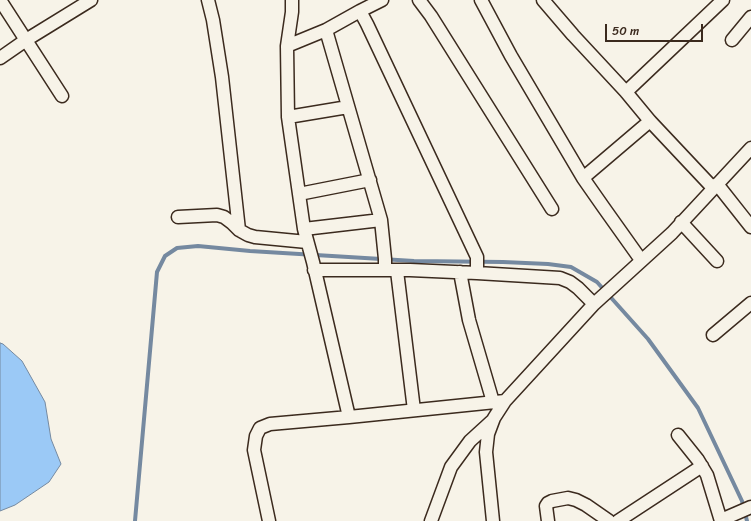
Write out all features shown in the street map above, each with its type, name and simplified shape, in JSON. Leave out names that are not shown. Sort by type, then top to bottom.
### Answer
[{"type":"street","points":[[0,0],[62,96]]},
{"type":"street","points":[[0,58],[26,40],[92,0]]},
{"type":"street","points":[[208,0],[213,20],[222,78],[238,230]]},
{"type":"street","points":[[292,0],[292,12],[287,46],[288,117],[304,229],[350,418]]},
{"type":"street","points":[[287,46],[326,30],[382,0]]},
{"type":"street","points":[[419,0],[431,16],[552,209]]},
{"type":"street","points":[[481,0],[511,56],[583,178],[641,260]]},
{"type":"street","points":[[543,0],[572,35],[626,92],[650,121],[715,186],[751,227]]},
{"type":"street","points":[[626,92],[723,0]]},
{"type":"street","points":[[360,11],[477,266]]},
{"type":"street","points":[[732,40],[751,17]]},
{"type":"street","points":[[326,30],[381,220],[385,259],[391,270],[414,410]]},
{"type":"street","points":[[288,117],[348,107]]},
{"type":"street","points":[[583,178],[650,121]]},
{"type":"street","points":[[493,521],[486,452],[488,434],[499,401],[596,301],[672,233],[715,186],[750,151]]},
{"type":"street","points":[[299,194],[370,180]]},
{"type":"street","points":[[178,216],[217,215],[224,217],[238,230],[248,235],[308,245]]},
{"type":"street","points":[[304,229],[381,220]]},
{"type":"street","points":[[681,222],[717,261]]},
{"type":"street","points":[[313,266],[460,272],[477,266],[560,278],[570,282],[596,301]]},
{"type":"street","points":[[460,272],[469,320],[499,401]]},
{"type":"street","points":[[713,335],[751,303]]},
{"type":"street","points":[[269,521],[254,450],[256,436],[260,428],[270,424],[350,418],[499,401]]},
{"type":"street","points":[[431,521],[451,467],[470,441],[494,418]]},
{"type":"street","points":[[678,435],[702,466],[707,475],[721,521],[750,507]]},
{"type":"street","points":[[618,521],[702,466]]},
{"type":"street","points":[[548,521],[546,506],[548,503],[568,498],[586,505],[609,521]]},
{"type":"water","points":[[0,343],[22,361],[45,402],[51,439],[61,464],[49,482],[15,505],[0,511]]},
{"type":"waterway","points":[[135,521],[157,272],[165,256],[177,248],[198,246],[250,251],[414,261],[503,262],[548,264],[571,267],[597,282],[648,339],[698,408],[742,501],[747,521]]}]
